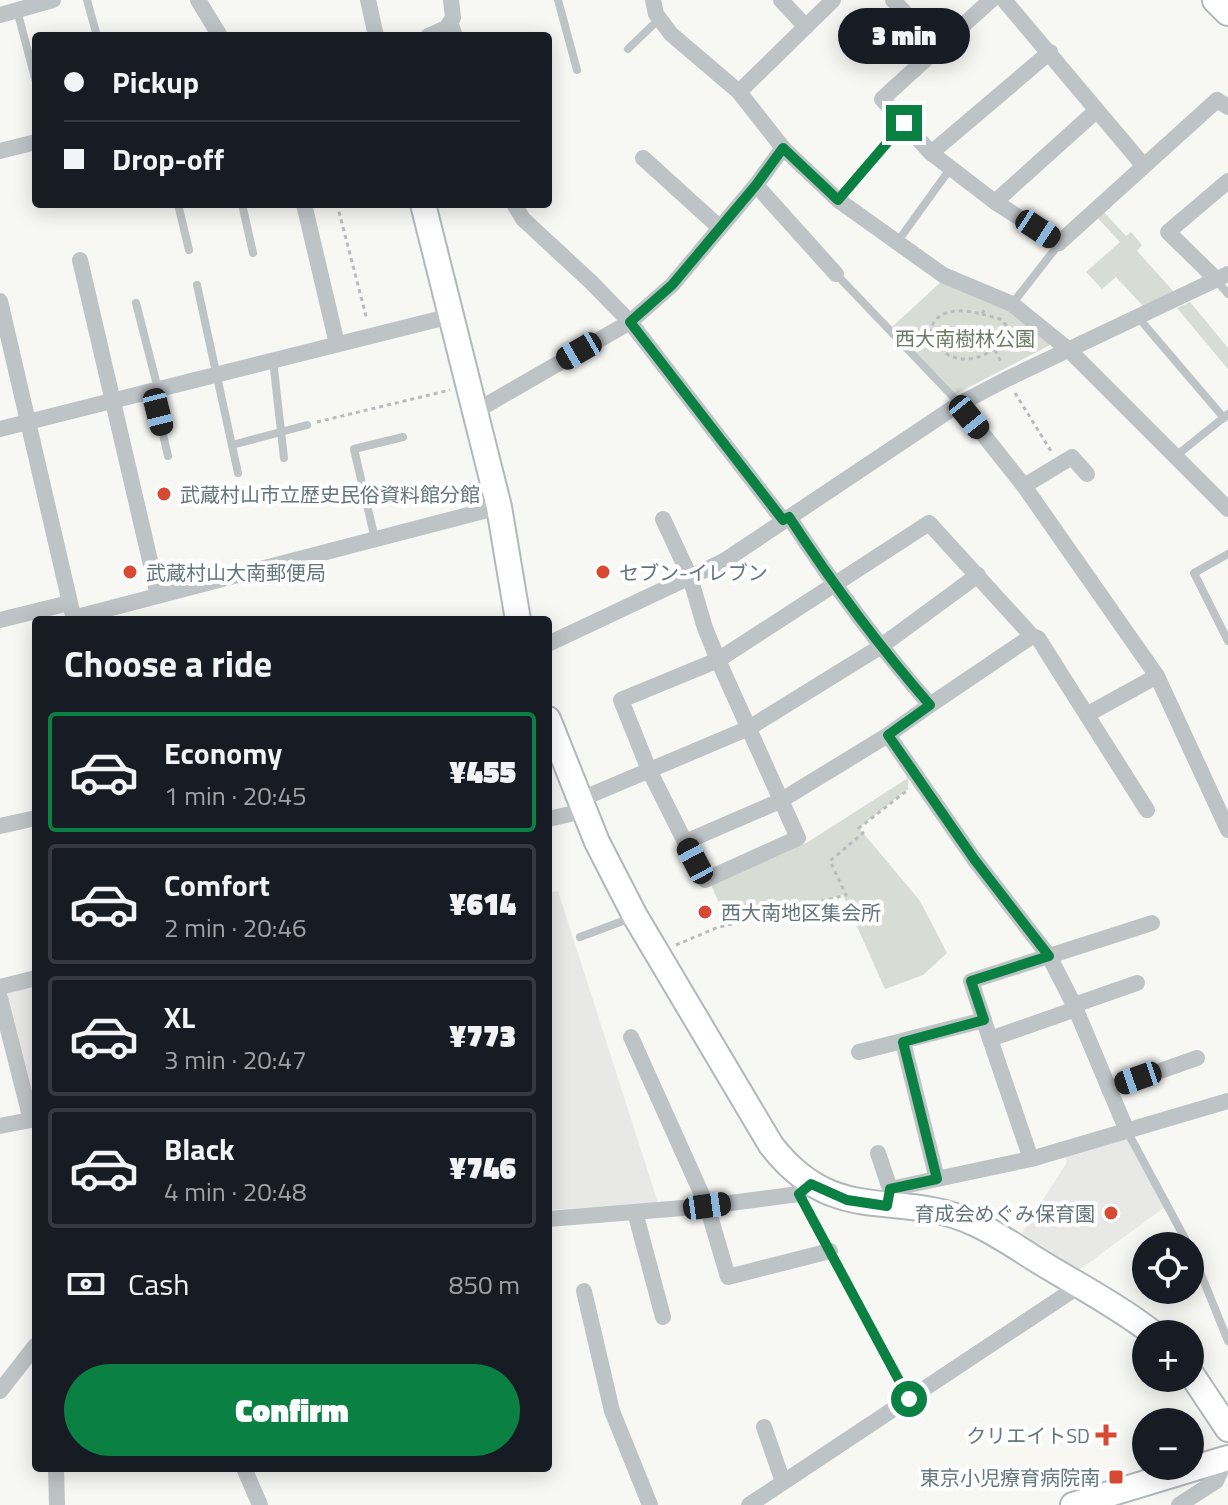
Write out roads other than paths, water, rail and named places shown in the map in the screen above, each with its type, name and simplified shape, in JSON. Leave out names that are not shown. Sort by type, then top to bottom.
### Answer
[{"type":"main road","points":[[1216,0],[1228,12]]},
{"type":"street","points":[[0,15],[53,0]]},
{"type":"street","points":[[198,0],[218,32]]},
{"type":"street","points":[[368,0],[375,32]]},
{"type":"street","points":[[437,32],[446,28],[453,18],[451,0]]},
{"type":"street","points":[[653,0],[659,18],[690,53],[739,92],[783,148],[838,200],[943,275],[1012,304],[1069,350],[1228,509]]},
{"type":"street","points":[[781,0],[806,27]]},
{"type":"street","points":[[739,92],[833,0]]},
{"type":"street","points":[[893,0],[938,48]]},
{"type":"street","points":[[991,0],[882,99],[931,153],[995,202],[1059,243],[1217,100],[1228,107]]},
{"type":"street","points":[[1004,0],[1143,165]]},
{"type":"street","points":[[931,153],[1050,52]]},
{"type":"street","points":[[995,202],[1096,111]]},
{"type":"street","points":[[0,151],[32,143]]},
{"type":"street","points":[[476,411],[630,322],[672,285],[783,148]]},
{"type":"street","points":[[643,158],[719,227]]},
{"type":"street","points":[[552,642],[724,561],[959,404],[1222,276],[1168,232],[1228,181]]},
{"type":"street","points":[[756,185],[836,274]]},
{"type":"street","points":[[305,208],[337,344]]},
{"type":"street","points":[[424,208],[499,507],[517,616]]},
{"type":"street","points":[[516,208],[523,219],[630,322],[786,518],[880,647],[930,705]]},
{"type":"street","points":[[80,260],[158,595]]},
{"type":"street","points":[[0,301],[72,613]]},
{"type":"street","points":[[0,429],[451,316]]},
{"type":"street","points":[[959,404],[1024,486],[1157,676],[1228,830]]},
{"type":"street","points":[[1024,486],[1072,457],[1087,474]]},
{"type":"street","points":[[41,616],[72,613],[158,595],[499,507]]},
{"type":"street","points":[[663,519],[690,577],[718,660],[798,838],[705,880],[649,770],[621,700],[718,660],[929,523],[1032,636],[1038,638],[1147,810]]},
{"type":"street","points":[[552,817],[581,806],[649,770],[749,728],[880,647],[978,575]]},
{"type":"street","points":[[0,620],[32,617]]},
{"type":"street","points":[[685,842],[780,801],[888,735],[1032,636]]},
{"type":"street","points":[[1088,714],[1157,676]]},
{"type":"street","points":[[552,730],[581,806],[635,916],[771,1145],[805,1189]]},
{"type":"street","points":[[888,735],[974,859],[1049,956],[1075,1007],[1127,1131]]},
{"type":"street","points":[[0,826],[32,819]]},
{"type":"street","points":[[1031,1159],[971,981],[1152,923]]},
{"type":"street","points":[[0,987],[32,979]]},
{"type":"street","points":[[990,1039],[1137,983]]},
{"type":"street","points":[[0,998],[31,1120],[0,1126]]},
{"type":"street","points":[[859,1052],[984,1020]]},
{"type":"street","points":[[631,1037],[707,1206],[728,1277],[830,1251]]},
{"type":"street","points":[[903,1042],[937,1179]]},
{"type":"street","points":[[1109,1089],[1197,1058]]},
{"type":"street","points":[[552,1219],[707,1206],[805,1189],[847,1200],[889,1197],[937,1179],[1031,1159],[1228,1101]]},
{"type":"street","points":[[878,1153],[889,1197]]},
{"type":"street","points":[[889,1197],[975,1223],[1132,1320]]},
{"type":"street","points":[[635,1212],[663,1317]]},
{"type":"street","points":[[749,1505],[1079,1286]]},
{"type":"street","points":[[584,1291],[612,1411],[650,1505]]},
{"type":"street","points":[[0,1391],[32,1350]]},
{"type":"street","points":[[1203,1392],[1228,1429]]},
{"type":"street","points":[[764,1427],[783,1482]]},
{"type":"street","points":[[1073,1505],[1227,1458]]},
{"type":"street","points":[[1179,1505],[1216,1481],[1227,1458]]},
{"type":"street","points":[[56,1472],[57,1505]]},
{"type":"street","points":[[246,1472],[260,1505]]},
{"type":"lane","points":[[87,0],[96,32]]},
{"type":"lane","points":[[558,0],[577,70]]},
{"type":"lane","points":[[17,10],[32,67]]},
{"type":"lane","points":[[453,18],[458,32]]},
{"type":"lane","points":[[628,49],[659,18]]},
{"type":"lane","points":[[838,200],[904,123]]},
{"type":"lane","points":[[898,241],[951,168]]},
{"type":"lane","points":[[179,208],[189,250]]},
{"type":"lane","points":[[243,208],[253,253]]},
{"type":"lane","points":[[1012,304],[1059,243]]},
{"type":"lane","points":[[836,274],[959,404]]},
{"type":"lane","points":[[1222,276],[1228,294]]},
{"type":"lane","points":[[197,285],[238,473]]},
{"type":"lane","points":[[136,303],[168,456]]},
{"type":"lane","points":[[1137,316],[1226,416],[1177,455]]},
{"type":"lane","points":[[273,360],[284,458]]},
{"type":"lane","points":[[232,445],[307,425]]},
{"type":"lane","points":[[375,539],[354,449],[403,437]]},
{"type":"lane","points":[[1228,554],[1194,573],[1228,641]]},
{"type":"lane","points":[[580,937],[635,916]]},
{"type":"lane","points":[[1127,1131],[1182,1232]]},
{"type":"lane","points":[[805,1189],[830,1251],[909,1399]]},
{"type":"lane","points":[[1204,1282],[1228,1341]]},
{"type":"place","name":"武蔵村山市立歴史民俗資料館分館","points":[[164,494]]},
{"type":"place","name":"武蔵村山大南郵便局","points":[[130,572]]},
{"type":"place","name":"セブン-イレブン","points":[[603,572]]},
{"type":"place","name":"西大南地区集会所","points":[[705,912]]},
{"type":"place","name":"育成会めぐみ保育園","points":[[1111,1213]]},
{"type":"place","name":"クリエイトSD","points":[[1106,1435]]},
{"type":"place","name":"東京小児療育病院南","points":[[1116,1477]]},
{"type":"park label","name":"西大南樹林公園","points":[[965,338]]}]
